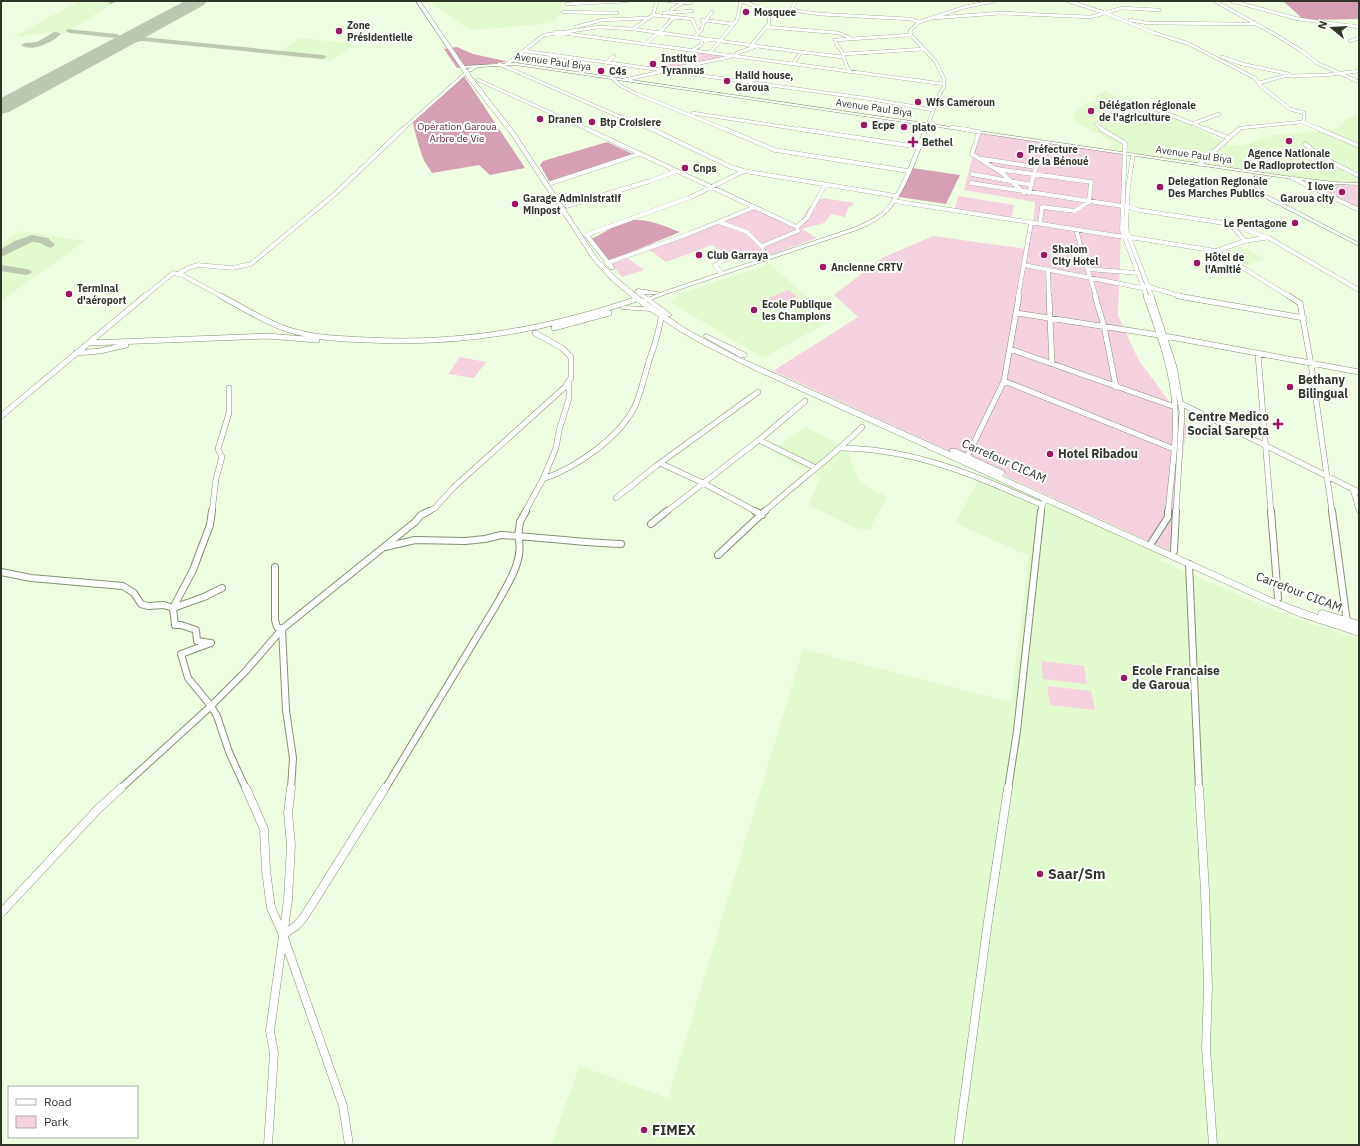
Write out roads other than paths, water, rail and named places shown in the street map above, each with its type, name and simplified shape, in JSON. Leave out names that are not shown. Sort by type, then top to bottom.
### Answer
[{"type":"main road","points":[[418,1],[514,135],[596,259],[653,308],[660,316],[719,350],[1044,502],[1271,601],[1311,617],[1359,632]]},
{"type":"main road","points":[[422,1],[467,69],[478,80],[514,128],[566,206],[607,263],[632,291],[658,294],[657,301],[653,308]]},
{"type":"main road","name":"Avenue Paul Biya","points":[[479,66],[507,64],[612,78],[1249,172],[1334,183],[1359,184]]},
{"type":"main road","points":[[467,69],[479,66]]},
{"type":"main road","points":[[623,306],[632,291]]},
{"type":"main road","points":[[623,306],[653,308]]},
{"type":"main road","name":"Carrefour CICAM","points":[[653,308],[773,370],[1174,552],[1278,598],[1359,625]]},
{"type":"street","points":[[567,4],[626,1]]},
{"type":"street","points":[[653,15],[657,1]]},
{"type":"street","points":[[669,1],[691,3]]},
{"type":"street","points":[[710,53],[734,24],[742,6],[742,1],[760,8],[769,14],[769,24],[753,43],[753,45],[757,46]]},
{"type":"street","points":[[796,1],[791,10],[837,15],[910,19],[919,22]]},
{"type":"street","points":[[176,273],[269,322],[286,329],[305,334],[346,339],[404,342],[460,340],[535,333],[570,325],[768,256],[855,229],[874,220],[884,213],[895,199],[919,147],[940,93],[944,90],[944,84],[946,81],[938,63],[911,35],[910,31],[919,22],[928,18],[971,5],[994,1]]},
{"type":"street","points":[[1069,1],[1121,19],[1163,37],[1187,43],[1212,55],[1252,76],[1261,86],[1290,108],[1304,112],[1304,120],[1302,122]]},
{"type":"street","points":[[1215,1],[1302,51],[1317,63],[1359,82]]},
{"type":"street","points":[[1232,1],[1298,19],[1359,27]]},
{"type":"street","points":[[671,10],[684,2]]},
{"type":"street","points":[[928,18],[1001,13],[1091,17],[1128,7],[1159,10]]},
{"type":"street","points":[[563,12],[618,11],[618,19]]},
{"type":"street","points":[[633,29],[653,15],[692,11]]},
{"type":"street","points":[[696,37],[698,32],[702,29],[703,23],[712,12]]},
{"type":"street","points":[[653,15],[692,20],[698,32]]},
{"type":"street","points":[[645,44],[659,32],[666,29],[673,18],[669,17]]},
{"type":"street","points":[[569,30],[580,25],[593,23],[600,20],[649,18]]},
{"type":"street","points":[[1121,19],[1147,23],[1254,24]]},
{"type":"street","points":[[705,21],[734,24]]},
{"type":"street","points":[[507,64],[544,35],[555,32],[603,26],[720,40],[801,52],[843,55],[924,49]]},
{"type":"street","points":[[767,26],[839,33],[850,38]]},
{"type":"street","points":[[555,32],[944,84]]},
{"type":"street","points":[[851,72],[847,69],[843,55],[836,45],[835,40],[911,35]]},
{"type":"street","points":[[692,50],[701,44],[703,38]]},
{"type":"street","points":[[1350,41],[1359,38]]},
{"type":"street","points":[[624,80],[721,60],[757,46]]},
{"type":"street","points":[[524,50],[933,110]]},
{"type":"street","points":[[793,64],[801,52]]},
{"type":"street","points":[[1212,55],[1242,64],[1294,76]]},
{"type":"street","points":[[607,62],[614,56]]},
{"type":"street","points":[[500,64],[625,119],[648,127],[731,167],[744,171],[1031,223],[1216,251],[1300,303],[1304,318],[1311,364],[1347,622]]},
{"type":"street","points":[[1,416],[176,273],[196,265],[238,268],[251,264],[336,193],[467,69]]},
{"type":"street","points":[[1259,83],[1281,77],[1359,71]]},
{"type":"street","points":[[612,78],[621,86],[637,94],[775,150],[908,171]]},
{"type":"street","points":[[478,80],[505,91],[798,227]]},
{"type":"street","points":[[1155,109],[1229,138]]},
{"type":"street","points":[[686,113],[919,147]]},
{"type":"street","points":[[1192,124],[1219,114]]},
{"type":"street","points":[[1200,164],[1240,128],[1302,122],[1359,146]]},
{"type":"street","points":[[1096,124],[1101,129],[1125,142],[1125,206],[1127,211],[1126,237],[1137,273],[1159,317],[1162,335],[1174,367],[1178,405],[1168,517],[1152,542]]},
{"type":"street","points":[[979,132],[972,154],[995,168],[1012,181],[1024,193]]},
{"type":"street","points":[[1305,144],[1320,156],[1359,176]]},
{"type":"street","points":[[551,183],[639,154]]},
{"type":"street","points":[[1133,155],[1122,230],[1126,237],[1144,287]]},
{"type":"street","points":[[980,159],[1036,167],[1036,175],[1029,193]]},
{"type":"street","points":[[995,168],[1091,182],[1089,202]]},
{"type":"street","points":[[566,206],[650,181],[677,171]]},
{"type":"street","points":[[586,235],[691,198],[744,171]]},
{"type":"street","points":[[1249,172],[1257,177]]},
{"type":"street","points":[[972,174],[1032,184]]},
{"type":"street","points":[[1257,177],[1264,174]]},
{"type":"street","points":[[1257,177],[1257,187],[1266,196],[1359,245]]},
{"type":"street","points":[[1292,178],[1359,210]]},
{"type":"street","points":[[971,183],[1024,193],[1125,206],[1138,210],[1230,224],[1269,238],[1359,290]]},
{"type":"street","points":[[762,247],[768,243],[798,231],[798,227],[808,218],[825,185]]},
{"type":"street","points":[[1040,224],[1042,207],[1075,211],[1089,202]]},
{"type":"street","points":[[607,263],[719,222],[755,207]]},
{"type":"street","points":[[1127,211],[1138,210]]},
{"type":"street","points":[[719,222],[747,232],[762,247],[768,256]]},
{"type":"street","points":[[966,457],[1004,381],[1031,223]]},
{"type":"street","points":[[1230,224],[1245,241]]},
{"type":"street","points":[[1076,230],[1104,326],[1116,387]]},
{"type":"street","points":[[1216,251],[1245,241],[1269,238]]},
{"type":"street","points":[[720,273],[714,265],[719,261],[746,256],[768,256]]},
{"type":"street","points":[[1024,265],[1144,287],[1178,296],[1304,318]]},
{"type":"street","points":[[1048,269],[1052,364]]},
{"type":"street","points":[[1088,269],[1137,273]]},
{"type":"street","points":[[89,343],[280,336],[351,344],[392,346],[474,342],[521,334],[623,306]]},
{"type":"street","points":[[1016,313],[1162,335],[1359,372]]},
{"type":"street","points":[[543,480],[554,477],[565,471],[589,454],[609,437],[629,416],[638,396],[655,344],[660,325],[660,316]]},
{"type":"street","points":[[283,935],[296,926],[304,917],[416,738],[498,602],[513,574],[518,560],[520,539],[518,536],[520,522],[543,480],[556,448],[558,431],[566,409],[570,390],[569,382],[572,371],[571,357],[563,348],[539,337],[535,333]]},
{"type":"street","points":[[78,352],[100,351],[141,341]]},
{"type":"street","points":[[1010,349],[1116,387],[1178,405],[1266,445],[1356,490],[1359,510]]},
{"type":"street","points":[[1258,354],[1278,598]]},
{"type":"street","points":[[1004,381],[1174,449]]},
{"type":"street","points":[[1,912],[98,809],[211,706],[245,672],[282,629],[415,522],[421,515],[435,508],[454,487],[569,382]]},
{"type":"street","points":[[230,388],[229,414],[218,449],[222,457],[216,479],[210,525],[193,570],[173,608],[175,625],[182,625],[196,630],[197,641],[211,643],[181,654],[188,678],[211,706],[217,716],[229,752],[264,829],[266,870],[271,908],[283,935],[343,1106],[349,1145]]},
{"type":"street","points":[[616,498],[660,463],[758,392]]},
{"type":"street","points":[[651,524],[759,440],[805,401]]},
{"type":"street","points":[[1174,552],[1182,412],[1178,405]]},
{"type":"street","points":[[718,555],[791,487],[841,448],[862,427]]},
{"type":"street","points":[[759,440],[816,468]]},
{"type":"street","points":[[841,448],[856,447],[889,450],[912,455],[1044,502],[1016,731],[987,929],[958,1145]]},
{"type":"street","points":[[660,463],[703,483],[762,515]]},
{"type":"street","points":[[383,547],[415,540],[465,541],[485,539],[502,535],[557,539],[573,542],[621,544]]},
{"type":"street","points":[[1189,564],[1194,707],[1205,891],[1208,986],[1206,1048],[1213,1145]]},
{"type":"street","points":[[275,567],[275,620],[277,627],[282,629]]},
{"type":"street","points":[[1,572],[30,578],[116,585],[131,590],[143,605],[164,605],[173,608],[204,598],[222,588]]},
{"type":"street","points":[[268,1145],[274,1053],[270,1031],[288,900],[291,845],[288,813],[293,758],[286,710],[282,629]]},
{"type":"place","name":"Mosquee","points":[[746,12]]},
{"type":"place","name":"Zone Présidentielle","points":[[339,31]]},
{"type":"place","name":"Institut Tyrannus","points":[[653,64]]},
{"type":"place","name":"C4s","points":[[601,71]]},
{"type":"place","name":"Halid house, Garoua","points":[[727,81]]},
{"type":"place","name":"Wfs Cameroun","points":[[918,102]]},
{"type":"place","name":"Délégation régionale de l'agriculture","points":[[1091,111]]},
{"type":"place","name":"Dranen","points":[[540,119]]},
{"type":"place","name":"Btp Croisiere","points":[[592,122]]},
{"type":"place","name":"Ecpe","points":[[864,125]]},
{"type":"place","name":"plato","points":[[904,127]]},
{"type":"place","name":"Agence Nationale De Radioprotection","points":[[1289,141]]},
{"type":"place","name":"Bethel","points":[[913,142]]},
{"type":"place","name":"Préfecture de la Bénoué","points":[[1020,155]]},
{"type":"place","name":"Cnps","points":[[685,168]]},
{"type":"place","name":"Delegation Regionale Des Marches Publics","points":[[1160,187]]},
{"type":"place","name":"I love Garoua city","points":[[1342,192]]},
{"type":"place","name":"Garage Administratif Minpost","points":[[515,204]]},
{"type":"place","name":"Le Pentagone","points":[[1295,223]]},
{"type":"place","name":"Club Garraya","points":[[699,255]]},
{"type":"place","name":"Shalom City Hotel","points":[[1044,255]]},
{"type":"place","name":"Hôtel de l'Amitié","points":[[1197,263]]},
{"type":"place","name":"Ancienne CRTV","points":[[823,267]]},
{"type":"place","name":"Terminal d'aéroport","points":[[69,294]]},
{"type":"place","name":"Ecole Publique les Champions","points":[[754,310]]},
{"type":"place","name":"Bethany Bilingual","points":[[1290,387]]},
{"type":"place","name":"Centre Medico Social Sarepta","points":[[1278,424]]},
{"type":"place","name":"Hotel Ribadou","points":[[1050,454]]},
{"type":"place","name":"Ecole Francaise de Garoua","points":[[1124,678]]},
{"type":"place","name":"Saar/Sm","points":[[1040,874]]},
{"type":"place","name":"FIMEX","points":[[644,1130]]},
{"type":"park label","name":"Opération Garoua Arbre de Vie","points":[[457,132]]}]
